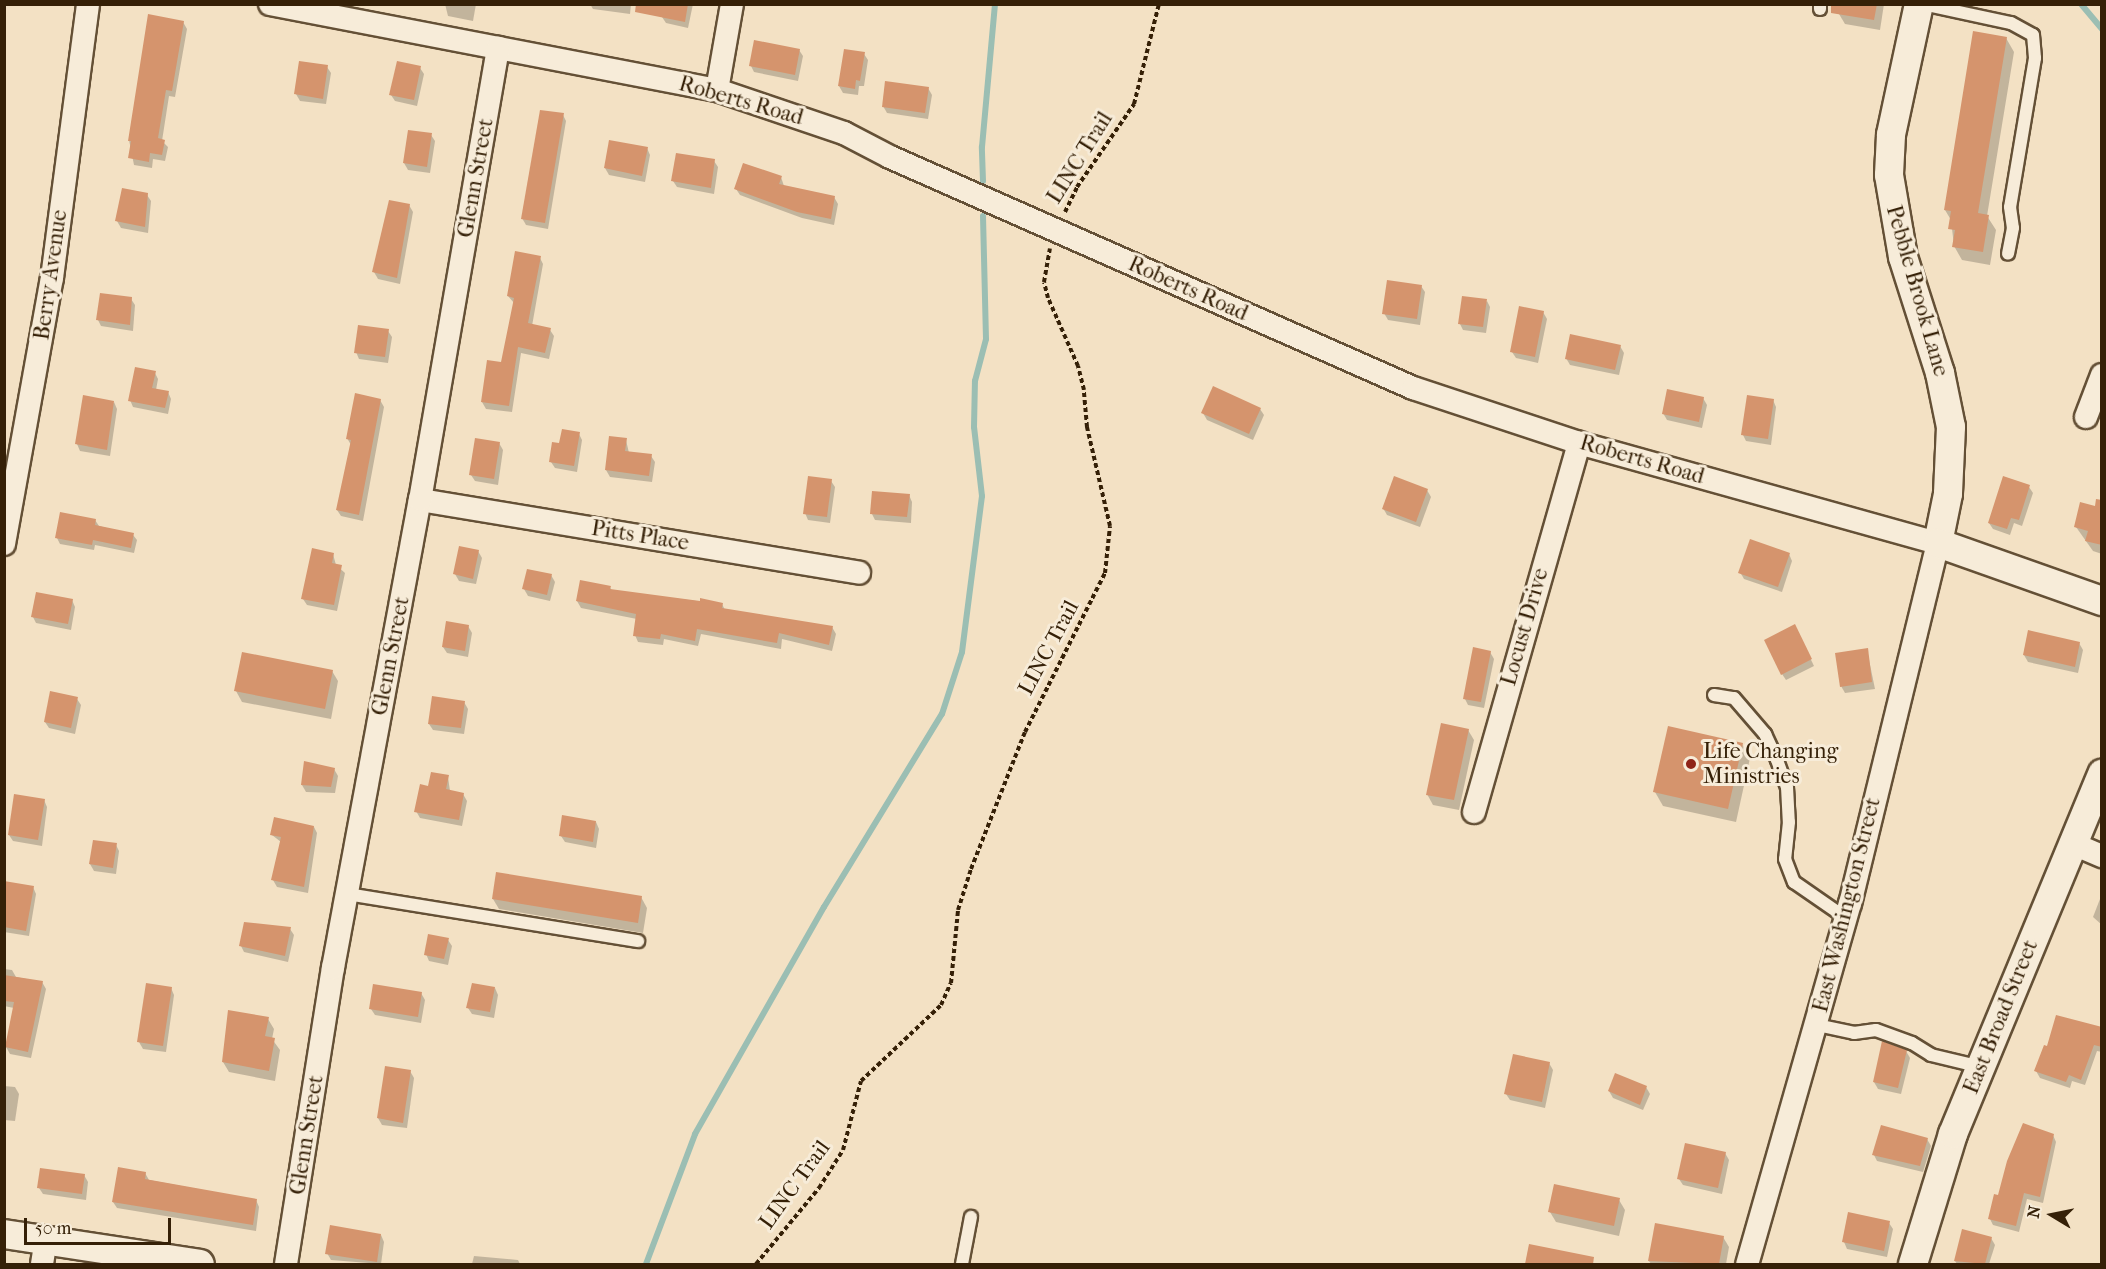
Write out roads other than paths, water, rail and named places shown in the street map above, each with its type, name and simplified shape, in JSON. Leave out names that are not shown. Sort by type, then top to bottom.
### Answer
[{"type":"street","name":"Berry Avenue","points":[[4,544],[52,278],[88,4]]},
{"type":"street","name":"Roberts Road","points":[[270,4],[382,14],[498,48],[717,90],[844,132],[890,158],[1413,387],[1579,442],[1938,543],[2102,602]]},
{"type":"street","points":[[717,90],[732,4]]},
{"type":"street","name":"Pebble Brook Lane","points":[[1921,4],[1891,135],[1889,175],[1903,256],[1940,374],[1952,427],[1948,494],[1938,543]]},
{"type":"street","name":"Glenn Street","points":[[286,1264],[347,894],[420,500],[498,48]]},
{"type":"street","points":[[2086,417],[2102,375]]},
{"type":"street","name":"Locust Drive","points":[[1474,812],[1579,442]]},
{"type":"street","name":"Pitts Place","points":[[420,500],[859,573]]},
{"type":"street","name":"East Washington Street","points":[[1747,1264],[1846,918],[1938,543]]},
{"type":"street","name":"East Broad Street","points":[[1913,1264],[1953,1134],[2071,843],[2102,774]]},
{"type":"street","points":[[2071,843],[2102,856]]},
{"type":"street","points":[[4,1234],[44,1252],[200,1264]]},
{"type":"lane","points":[[1921,4],[2011,23],[2033,35],[2035,58],[2010,207],[2013,228],[2008,254]]},
{"type":"lane","points":[[1714,695],[1734,698],[1765,734],[1777,760],[1787,787],[1789,822],[1785,859],[1794,882],[1846,918]]},
{"type":"lane","points":[[347,894],[638,941]]},
{"type":"lane","points":[[1817,1025],[1854,1033],[1876,1030],[1912,1043],[1930,1055],[1981,1067]]},
{"type":"lane","points":[[962,1264],[970,1217]]},
{"type":"waterway","points":[[983,181],[982,147],[995,4]]},
{"type":"waterway","points":[[2081,4],[2102,29]]},
{"type":"waterway","points":[[646,1264],[695,1134],[824,907],[942,714],[962,652],[982,496],[974,427],[975,381],[986,339],[983,216]]},
{"type":"place","name":"Life Changing Ministries","points":[[1691,764]]}]
